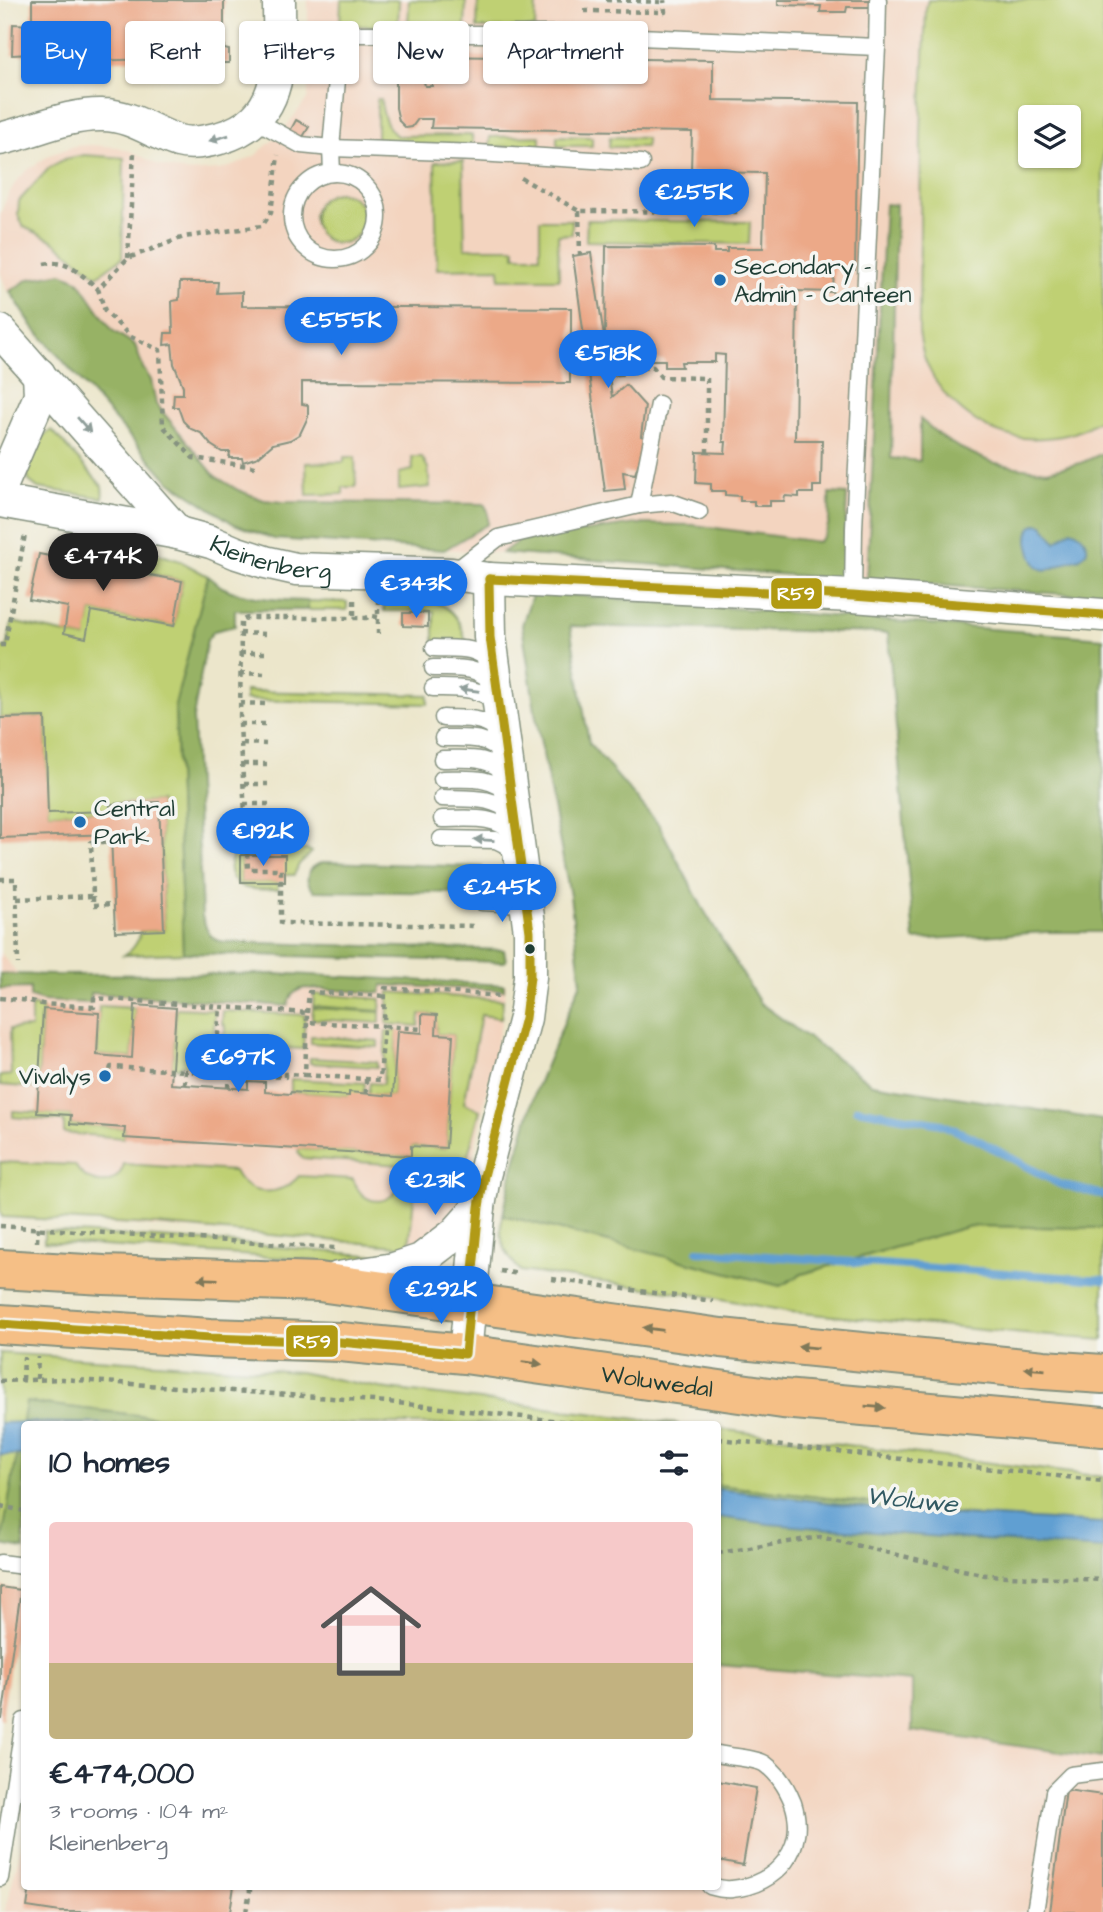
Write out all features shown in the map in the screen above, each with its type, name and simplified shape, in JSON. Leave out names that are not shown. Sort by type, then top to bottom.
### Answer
[{"type":"highway","name":"Woluwedal","points":[[0,1269],[319,1282],[721,1338],[1103,1374]]},
{"type":"highway","name":"Woluwedal","points":[[0,1324],[210,1338],[341,1342],[465,1354],[783,1399],[1103,1427]]},
{"type":"street","points":[[0,139],[71,118],[105,115],[134,121],[181,142],[203,142],[268,127],[267,104],[276,80],[279,57],[279,0]]},
{"type":"street","name":"Kleinenberg","points":[[0,331],[178,533]]},
{"type":"street","points":[[0,489],[40,396],[39,374]]},
{"type":"street","name":"Kleinenberg","points":[[15,503],[178,533],[265,562],[296,569],[452,574],[489,579],[853,596],[1103,615]]},
{"type":"street","points":[[465,1354],[484,1176],[525,1018],[530,977],[530,932],[490,637],[489,579]]},
{"type":"street","points":[[319,1282],[394,1269],[421,1260],[455,1234],[479,1207]]},
{"type":"lane","points":[[853,596],[878,0]]},
{"type":"lane","points":[[331,173],[341,34],[566,34],[877,47]]},
{"type":"lane","points":[[268,127],[301,145],[331,148],[478,153],[641,163]]},
{"type":"lane","points":[[331,173],[346,174],[359,180],[370,190],[377,203],[379,217],[369,244],[359,253],[332,260],[318,256],[306,248],[297,237],[292,224],[292,210],[297,196],[306,184],[331,173]]},
{"type":"lane","points":[[639,505],[659,404]]},
{"type":"lane","points":[[452,574],[498,538],[639,505],[671,502],[699,512]]},
{"type":"lane","points":[[434,648],[472,650],[485,657],[507,764],[509,847],[496,840],[441,839]]},
{"type":"lane","points":[[433,668],[473,670],[486,676],[507,764],[508,828],[495,821],[442,819]]},
{"type":"lane","points":[[433,688],[481,692],[507,764],[503,788],[490,780],[442,779]]},
{"type":"lane","points":[[442,798],[492,800],[505,807],[507,764],[496,727],[483,720],[443,718]]},
{"type":"lane","points":[[443,738],[483,740],[496,746],[507,764]]},
{"type":"lane","points":[[442,759],[486,760],[500,767],[507,764]]},
{"type":"lane","points":[[482,902],[526,904]]},
{"type":"lane","points":[[0,1563],[21,1566]]},
{"type":"lane","points":[[0,1878],[21,1741]]},
{"type":"lane","points":[[721,1756],[764,1763],[787,1786],[797,1815],[795,1844],[782,1866],[759,1883],[730,1889],[721,1888]]},
{"type":"lane","points":[[1035,1912],[1054,1792],[1071,1774],[1103,1771]]},
{"type":"path","points":[[579,11],[665,12],[664,1],[606,0]]},
{"type":"path","points":[[98,289],[128,258],[184,237],[262,226],[271,213],[268,127]]},
{"type":"path","points":[[128,258],[135,148]]},
{"type":"path","points":[[478,153],[579,211],[738,212]]},
{"type":"path","points":[[579,211],[580,255]]},
{"type":"path","points":[[44,264],[63,263],[98,289],[105,311],[131,337],[160,350],[163,426],[193,458],[255,467]]},
{"type":"path","points":[[622,370],[653,367],[662,377],[707,378],[707,453]]},
{"type":"path","points":[[0,645],[5,645],[15,503]]},
{"type":"path","points":[[354,595],[354,618]]},
{"type":"path","points":[[377,608],[378,637]]},
{"type":"path","points":[[378,617],[247,618],[241,621],[240,724],[248,869],[281,869],[281,923],[476,926]]},
{"type":"path","points":[[240,633],[265,634]]},
{"type":"path","points":[[240,653],[265,653]]},
{"type":"path","points":[[240,673],[264,674]]},
{"type":"path","points":[[240,703],[265,704]]},
{"type":"path","points":[[240,724],[266,724]]},
{"type":"path","points":[[242,743],[267,744]]},
{"type":"path","points":[[243,764],[267,764]]},
{"type":"path","points":[[243,784],[268,784]]},
{"type":"path","points":[[244,804],[269,804]]},
{"type":"path","points":[[246,824],[270,825]]},
{"type":"path","points":[[111,842],[91,842],[93,905],[114,904]]},
{"type":"path","points":[[0,879],[16,879],[19,964]]},
{"type":"path","points":[[17,899],[93,896]]},
{"type":"path","points":[[110,1070],[111,1067],[380,1080],[385,988],[506,997]]},
{"type":"path","points":[[305,1075],[309,992],[385,996]]},
{"type":"path","points":[[0,998],[94,1007],[94,998],[307,1013]]},
{"type":"path","points":[[215,1073],[220,1007]]},
{"type":"path","points":[[307,1022],[422,1029]]},
{"type":"path","points":[[185,1085],[186,1071]]},
{"type":"path","points":[[228,1088],[229,1073]]},
{"type":"path","points":[[366,1079],[366,1094]]},
{"type":"path","points":[[0,1226],[30,1227]]},
{"type":"path","points":[[0,1381],[62,1379],[374,1401],[558,1421]]},
{"type":"path","points":[[721,1439],[1036,1475],[1103,1480]]},
{"type":"path","points":[[0,1506],[21,1510]]},
{"type":"path","points":[[721,1553],[820,1537],[985,1575],[1103,1580]]},
{"type":"path","points":[[246,1912],[250,1890]]},
{"type":"shaded area","points":[[308,0],[1103,0],[1103,597],[274,539],[234,524],[169,481],[33,327],[10,291],[7,292],[0,271],[0,215],[7,197],[26,171],[50,155],[74,146],[117,147],[158,165],[186,172],[220,170],[256,155],[281,133],[308,98],[308,84],[359,84],[359,21],[308,21]]},
{"type":"shaded area","points":[[0,952],[18,974],[506,985],[502,1018],[471,1166],[455,1214],[442,1232],[409,1247],[0,1216]]},
{"type":"shaded area","points":[[721,1665],[913,1681],[912,1731],[1103,1758],[1103,1912],[5,1912],[21,1848],[21,1890],[721,1890]]},
{"type":"green space","points":[[341,0],[399,0],[398,21],[373,21],[373,26],[359,26],[359,21],[340,21]]},
{"type":"green space","points":[[409,0],[466,0],[465,21],[408,21]]},
{"type":"green space","points":[[478,0],[536,0],[535,21],[483,21],[483,28],[477,28]]},
{"type":"green space","points":[[928,0],[1103,0],[1103,418],[1067,435],[1015,437],[988,428],[962,411],[933,377],[925,360],[919,332],[921,132]]},
{"type":"green space","points":[[377,99],[381,99],[385,119],[397,136],[472,135],[473,146],[377,145]]},
{"type":"green space","points":[[540,136],[540,146],[490,147],[490,137]]},
{"type":"green space","points":[[557,136],[592,137],[592,146],[557,146]]},
{"type":"green space","points":[[610,137],[646,138],[646,147],[609,147]]},
{"type":"green space","points":[[84,155],[124,158],[122,258],[97,276],[52,240],[24,227],[18,215],[19,201],[50,167],[65,159]]},
{"type":"green space","points":[[463,161],[465,248],[515,248],[515,256],[540,256],[540,220],[572,220],[572,234],[558,235],[559,279],[500,279],[499,268],[437,269],[435,162]]},
{"type":"green space","points":[[339,193],[356,201],[364,218],[356,235],[339,243],[322,235],[314,218],[322,201]]},
{"type":"green space","points":[[885,204],[896,205],[891,458],[920,461],[920,419],[958,447],[991,462],[1016,467],[1047,471],[1081,463],[1103,453],[1103,597],[867,580]]},
{"type":"green space","points":[[587,220],[750,222],[749,244],[586,241]]},
{"type":"green space","points":[[62,273],[78,280],[112,330],[135,345],[143,368],[151,380],[156,404],[215,476],[238,490],[264,500],[283,502],[484,504],[488,511],[488,524],[444,550],[274,539],[234,524],[169,481],[33,327],[10,291],[29,279]]},
{"type":"green space","points":[[52,430],[102,486],[103,498],[38,488],[29,481],[26,470],[39,439]]},
{"type":"green space","points":[[344,457],[355,457],[356,487],[343,487],[343,494],[307,495],[306,463],[344,462]]},
{"type":"green space","points":[[412,457],[422,457],[428,468],[430,487],[399,490],[399,473],[413,470]]},
{"type":"green space","points":[[829,493],[847,494],[843,579],[502,553],[520,540],[637,524],[694,525],[818,542],[828,526]]},
{"type":"green space","points":[[96,538],[141,548],[180,561],[208,576],[175,705],[183,953],[124,955],[135,945],[140,931],[164,930],[159,802],[111,804],[110,811],[48,813],[45,717],[0,718],[0,647],[7,648],[12,622],[85,638],[91,611],[174,626],[182,581],[93,560]]},
{"type":"green space","points":[[208,576],[222,587],[241,594],[308,601],[308,610],[235,610],[235,626],[214,631],[207,640],[193,718],[202,916],[209,933],[223,942],[504,950],[506,961],[183,953],[175,705]]},
{"type":"green space","points":[[533,592],[1103,638],[1103,932],[1046,932],[914,940],[888,633],[570,626],[589,743],[659,825],[702,907],[760,1003],[872,1084],[1103,1120],[1103,1228],[970,1226],[802,1274],[780,1286],[503,1215],[536,1089],[581,982],[570,896],[536,717],[522,625]]},
{"type":"green space","points":[[308,601],[347,602],[347,610],[308,610]]},
{"type":"green space","points":[[384,602],[435,602],[442,605],[456,618],[466,643],[434,641],[434,611],[384,611]]},
{"type":"green space","points":[[245,691],[428,695],[428,704],[245,700]]},
{"type":"green space","points":[[267,848],[312,852],[299,864],[294,875],[285,875],[267,855]]},
{"type":"green space","points":[[241,850],[241,882],[278,882],[278,889],[251,889],[237,884],[231,874],[230,863]]},
{"type":"green space","points":[[324,862],[482,867],[482,893],[314,891],[307,878],[314,867]]},
{"type":"green space","points":[[0,974],[290,974],[504,985],[504,990],[382,985],[381,993],[305,988],[294,994],[288,1006],[90,993],[90,1003],[43,1001],[30,997],[30,988],[0,989]]},
{"type":"green space","points":[[389,992],[503,1000],[501,1018],[481,1015],[464,1103],[480,1110],[465,1166],[444,1168],[302,1158],[298,1152],[299,1149],[410,1156],[411,1146],[446,1148],[453,1035],[436,1034],[436,1015],[420,1014],[419,1026],[387,1024]]},
{"type":"green space","points":[[314,994],[381,999],[380,1011],[313,1006]]},
{"type":"green space","points":[[31,1005],[43,1009],[38,1088],[0,1085],[0,1076],[11,1075],[10,1029],[31,1028]]},
{"type":"green space","points":[[99,1006],[135,1008],[132,1058],[97,1055]]},
{"type":"green space","points":[[176,1008],[215,1010],[212,1066],[172,1067]]},
{"type":"green space","points":[[313,1008],[380,1012],[380,1023],[312,1019]]},
{"type":"green space","points":[[223,1011],[305,1015],[303,1049],[267,1047],[266,1054],[263,1055],[265,1070],[220,1068],[222,1034],[225,1033],[225,1025],[222,1024]]},
{"type":"green space","points":[[386,1031],[397,1031],[393,1096],[368,1094],[370,1083],[383,1084]]},
{"type":"green space","points":[[311,1036],[378,1041],[378,1047],[311,1043]]},
{"type":"green space","points":[[310,1058],[377,1062],[377,1067],[310,1063]]},
{"type":"green space","points":[[291,1079],[365,1083],[364,1093],[349,1096],[291,1092]]},
{"type":"green space","points":[[13,1111],[71,1115],[71,1124],[125,1128],[124,1138],[64,1133],[64,1121],[13,1117]]},
{"type":"green space","points":[[0,1162],[75,1165],[86,1177],[101,1182],[115,1178],[124,1164],[234,1171],[247,1186],[265,1192],[283,1188],[299,1176],[353,1179],[363,1195],[376,1201],[390,1197],[402,1182],[415,1186],[409,1247],[155,1225],[2,1217]]},
{"type":"green space","points":[[503,1215],[780,1286],[802,1274],[970,1226],[1103,1228],[1103,1340],[791,1312],[706,1296],[521,1271],[504,1246],[501,1231]]},
{"type":"green space","points":[[44,1231],[222,1242],[388,1257],[348,1264],[44,1242]]},
{"type":"green space","points":[[0,1353],[299,1372],[380,1388],[654,1421],[188,1421],[27,1402],[24,1421],[21,1421],[21,1435],[0,1545]]},
{"type":"green space","points":[[26,1402],[188,1421],[23,1421]]},
{"type":"green space","points":[[721,1429],[1103,1477],[1103,1531],[721,1485]]},
{"type":"green space","points":[[21,1431],[21,1548],[1,1545]]},
{"type":"green space","points":[[721,1485],[1103,1531],[1103,1758],[912,1731],[912,1681],[721,1665]]},
{"type":"water","points":[[1043,525],[1056,542],[1071,530],[1075,532],[1086,542],[1087,550],[1080,558],[1054,568],[1040,569],[1034,561],[1028,540],[1031,527]]},
{"type":"water","points":[[21,1422],[21,1455],[0,1455],[0,1423]]},
{"type":"water","points":[[721,1489],[871,1508],[1103,1523],[1103,1549],[769,1524],[721,1517]]},
{"type":"building","points":[[32,0],[224,0],[224,21],[125,21],[125,60],[111,60],[111,21],[32,21]]},
{"type":"building","points":[[778,0],[872,0],[871,7],[847,7],[846,12],[820,12],[821,6],[778,5]]},
{"type":"building","points":[[13,24],[21,24],[21,55],[12,55]]},
{"type":"building","points":[[225,49],[229,50],[229,63],[225,63]]},
{"type":"building","name":"Secondary – Admin – Canteen","points":[[469,57],[483,57],[483,84],[648,84],[648,59],[713,60],[713,100],[858,102],[855,269],[834,269],[833,292],[797,291],[795,440],[822,440],[821,486],[813,486],[813,493],[799,493],[799,497],[785,496],[784,501],[770,501],[770,506],[754,506],[754,501],[740,501],[740,496],[725,495],[725,491],[711,491],[711,484],[696,483],[697,452],[725,453],[725,355],[715,354],[715,362],[681,362],[682,367],[665,367],[665,360],[644,360],[644,339],[605,338],[606,246],[714,247],[714,252],[727,252],[727,248],[763,248],[765,173],[691,172],[692,132],[431,128],[432,119],[418,119],[412,127],[406,128],[399,121],[396,108],[396,84],[469,84]]},
{"type":"building","points":[[296,120],[309,127],[301,140],[289,133]]},
{"type":"building","points":[[591,253],[608,362],[620,362],[622,370],[622,375],[609,376],[612,397],[626,385],[645,406],[641,436],[647,438],[635,474],[623,472],[625,489],[605,491],[573,256]]},
{"type":"building","points":[[180,282],[218,282],[217,293],[242,292],[242,306],[571,308],[571,339],[578,340],[578,351],[570,351],[570,383],[302,382],[302,404],[308,405],[308,417],[300,434],[290,440],[273,444],[258,457],[243,462],[242,458],[229,458],[230,452],[222,452],[211,445],[201,433],[191,429],[183,421],[178,407],[173,407],[174,394],[183,394],[183,386],[174,364],[172,344],[164,345],[165,333],[173,333],[172,301],[179,300]]},
{"type":"building","points":[[39,554],[182,581],[174,626],[91,611],[86,638],[64,633],[68,607],[29,600]]},
{"type":"building","points":[[403,613],[428,613],[428,627],[403,626]]},
{"type":"building","name":"Central Park","points":[[45,717],[48,813],[110,811],[110,804],[159,802],[164,930],[115,932],[111,834],[0,838],[0,718]]},
{"type":"building","points":[[241,855],[285,855],[285,882],[241,882]]},
{"type":"building","name":"Vivalys","points":[[135,1005],[176,1008],[171,1084],[248,1089],[248,1081],[265,1082],[265,1092],[349,1096],[349,1092],[393,1096],[397,1031],[422,1033],[422,1014],[437,1015],[436,1034],[453,1035],[446,1148],[411,1146],[411,1156],[124,1138],[125,1128],[70,1124],[71,1115],[37,1113],[43,1009],[99,1013],[97,1055],[132,1058]]},
{"type":"building","points":[[0,1587],[21,1590],[2,1719],[0,1719]]},
{"type":"building","points":[[721,1782],[756,1788],[743,1865],[721,1861]]},
{"type":"building","points":[[1066,1790],[1103,1795],[1103,1912],[1050,1912]]},
{"type":"building","points":[[29,1890],[233,1890],[230,1912],[60,1912],[27,1907]]},
{"type":"waterway","points":[[857,1109],[941,1124],[976,1139],[1059,1184],[1103,1195]]},
{"type":"waterway","points":[[698,1251],[1103,1280]]},
{"type":"transit line","name":"R59","points":[[489,579],[853,596],[1103,615]]},
{"type":"transit line","name":"R59","points":[[0,1324],[210,1338],[340,1342],[465,1354],[484,1176],[525,1018],[530,977],[530,932],[490,637],[489,579]]},
{"type":"place","name":"Secondary – Admin – Canteen","points":[[720,280]]},
{"type":"place","name":"Central Park","points":[[80,822]]},
{"type":"place","name":"Vivalys","points":[[105,1076]]},
{"type":"water label","name":"Woluwe","points":[[912,1499]]}]
